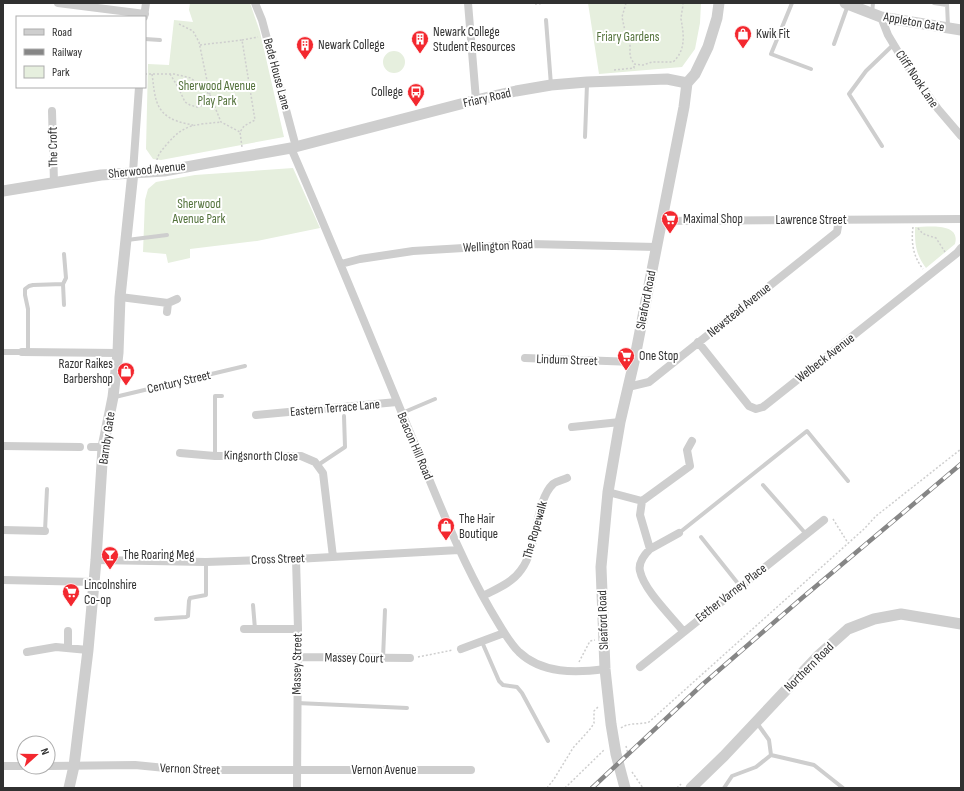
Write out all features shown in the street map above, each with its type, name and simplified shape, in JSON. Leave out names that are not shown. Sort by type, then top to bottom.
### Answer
[{"type":"street","points":[[58,3],[144,16],[146,3]]},
{"type":"street","name":"Bede House Lane","points":[[255,3],[267,36],[294,147]]},
{"type":"street","points":[[468,3],[476,100]]},
{"type":"street","name":"Sleaford Road","points":[[625,788],[616,754],[614,728],[605,669],[601,567],[608,492],[620,422],[634,362],[684,107],[687,83],[695,74],[708,47],[717,18],[719,3]]},
{"type":"street","name":"Appleton Gate","points":[[846,4],[961,30]]},
{"type":"street","name":"Cliff Nook Lane","points":[[875,11],[894,45],[938,109],[961,136]]},
{"type":"street","name":"Friary Road","points":[[294,147],[476,100],[551,85],[668,79],[687,83]]},
{"type":"street","name":"Barnby Gate","points":[[69,788],[79,766],[96,560],[103,447],[113,397],[118,353],[120,297],[133,172],[139,88]]},
{"type":"street","name":"The Croft","points":[[52,111],[54,183]]},
{"type":"street","name":"Sherwood Avenue","points":[[3,192],[101,175],[158,171],[294,147]]},
{"type":"street","name":"Beacon Hill Road","points":[[294,147],[397,402],[459,550],[504,634],[520,652],[538,665],[563,671],[589,671],[605,669]]},
{"type":"street","name":"Lawrence Street","points":[[661,221],[961,219]]},
{"type":"street","name":"Newstead Avenue","points":[[628,387],[649,382],[837,232],[839,220]]},
{"type":"street","name":"Wellington Road","points":[[341,264],[360,259],[413,251],[524,245],[656,247]]},
{"type":"street","name":"Welbeck Avenue","points":[[698,342],[749,406],[756,409],[763,407],[929,276],[961,248]]},
{"type":"street","points":[[120,297],[168,303],[177,299]]},
{"type":"street","points":[[167,312],[168,303]]},
{"type":"street","points":[[3,352],[118,353]]},
{"type":"street","name":"Lindum Street","points":[[525,358],[634,362]]},
{"type":"street","name":"Eastern Terrace Lane","points":[[256,415],[397,402]]},
{"type":"street","points":[[572,427],[620,422]]},
{"type":"street","points":[[650,549],[640,515],[642,501],[690,466],[687,450],[692,441]]},
{"type":"street","points":[[3,446],[80,447]]},
{"type":"street","points":[[91,447],[103,447]]},
{"type":"street","name":"Kingsnorth Close","points":[[180,453],[214,456],[301,456],[315,462],[318,465]]},
{"type":"street","points":[[318,465],[323,473],[324,479],[333,557]]},
{"type":"street","name":"The Ropewalk","points":[[483,596],[506,584],[521,571],[529,556],[546,492],[554,483],[567,478]]},
{"type":"street","points":[[608,492],[642,501]]},
{"type":"street","name":"Esther Varney Place","points":[[640,667],[683,631],[824,520]]},
{"type":"street","points":[[3,530],[45,531]]},
{"type":"street","points":[[679,533],[650,549],[643,557],[639,570],[647,588],[683,631]]},
{"type":"street","name":"Cross Street","points":[[96,560],[206,562],[296,559],[459,550]]},
{"type":"street","name":"Massey Street","points":[[296,559],[298,628],[297,788]]},
{"type":"street","points":[[3,580],[94,582]]},
{"type":"street","name":"Northern Road","points":[[691,788],[724,756],[820,655],[848,629],[874,619],[901,614],[961,624]]},
{"type":"street","points":[[244,629],[298,628]]},
{"type":"street","points":[[68,631],[68,648]]},
{"type":"street","points":[[461,649],[504,634]]},
{"type":"street","points":[[27,652],[56,647],[88,650]]},
{"type":"street","name":"Massey Court","points":[[297,657],[410,658]]},
{"type":"street","points":[[616,754],[628,771],[633,788]]},
{"type":"street","points":[[3,766],[16,766]]},
{"type":"street","name":"Vernon Street","points":[[56,766],[135,766],[186,770],[298,770]]},
{"type":"street","name":"Vernon Avenue","points":[[298,770],[471,770]]},
{"type":"lane","points":[[792,3],[771,54],[810,69]]},
{"type":"lane","points":[[934,3],[947,4],[948,28]]},
{"type":"lane","points":[[834,44],[846,4]]},
{"type":"lane","points":[[546,20],[551,85]]},
{"type":"lane","points":[[146,39],[160,40]]},
{"type":"lane","points":[[882,146],[849,94],[866,71],[894,45]]},
{"type":"lane","points":[[585,137],[587,82]]},
{"type":"lane","points":[[126,240],[167,235]]},
{"type":"lane","points":[[64,254],[66,278],[63,284],[64,305]]},
{"type":"lane","points":[[25,352],[28,309],[25,295],[26,289],[33,285],[63,284]]},
{"type":"lane","name":"Century Street","points":[[113,397],[245,366]]},
{"type":"lane","points":[[214,456],[215,396],[222,396]]},
{"type":"lane","points":[[402,413],[435,399]]},
{"type":"lane","points":[[318,465],[345,447],[344,416]]},
{"type":"lane","points":[[679,533],[807,432],[848,480]]},
{"type":"lane","points":[[763,485],[806,534]]},
{"type":"lane","points":[[45,531],[47,489]]},
{"type":"lane","points":[[701,537],[740,586]]},
{"type":"lane","points":[[156,620],[188,616],[190,598],[206,595],[206,562]]},
{"type":"lane","points":[[253,605],[255,629]]},
{"type":"lane","points":[[383,658],[385,610]]},
{"type":"lane","points":[[482,642],[499,681],[503,685],[517,687],[522,693],[548,741]]},
{"type":"lane","points":[[297,703],[407,708]]},
{"type":"lane","points":[[756,722],[769,740],[772,755]]},
{"type":"lane","points":[[725,787],[732,776],[756,767],[772,755]]},
{"type":"lane","points":[[772,755],[814,765],[843,788]]},
{"type":"path","points":[[535,4],[546,3]]},
{"type":"path","points":[[626,3],[622,17],[625,31],[630,40],[630,56],[634,64],[643,65],[652,62],[673,62],[678,57],[684,44],[683,24],[681,19],[683,3]]},
{"type":"path","points":[[179,24],[193,31],[197,36],[210,95],[221,122]]},
{"type":"path","points":[[200,45],[267,36]]},
{"type":"path","points":[[242,40],[255,120],[244,126],[240,132],[244,156]]},
{"type":"path","points":[[146,74],[170,74],[192,78],[210,95]]},
{"type":"path","points":[[152,74],[159,110],[178,122],[193,125]]},
{"type":"path","points":[[170,74],[185,102],[197,107],[213,102]]},
{"type":"path","points":[[158,171],[157,158],[160,153],[187,126],[221,122],[240,132]]},
{"type":"path","points":[[914,219],[921,233],[936,238],[941,247],[951,258]]},
{"type":"path","points":[[914,219],[912,246],[918,263],[929,276]]},
{"type":"path","points":[[614,728],[627,724],[642,724],[649,722],[876,516],[961,449]]},
{"type":"path","points":[[824,520],[832,516],[848,543]]},
{"type":"path","points":[[577,665],[590,641],[595,640]]},
{"type":"path","points":[[410,658],[461,649]]},
{"type":"path","points":[[547,788],[573,748],[591,728],[594,723],[594,710],[598,706]]},
{"type":"path","points":[[566,788],[604,751],[608,744]]},
{"type":"path","points":[[632,771],[644,788]]},
{"type":"green space","name":"Sherwood Avenue Play Park","points":[[190,3],[250,3],[260,32],[284,137],[161,160],[153,159],[146,149],[148,64],[169,65],[174,20],[193,22],[189,10]]},
{"type":"green space","name":"Friary Gardens","points":[[588,3],[701,3],[700,23],[695,49],[682,67],[599,74]]},
{"type":"green space","points":[[394,51],[402,54],[405,62],[402,70],[394,73],[386,70],[383,62],[386,54]]},
{"type":"green space","name":"Sherwood Avenue Park","points":[[293,168],[320,228],[257,241],[190,249],[190,258],[168,263],[166,254],[143,252],[145,200],[148,189],[156,182],[195,175]]},
{"type":"green space","points":[[915,227],[942,227],[948,229],[953,232],[956,237],[955,244],[926,268],[916,248]]},
{"type":"railway","points":[[592,788],[703,684],[802,598],[961,464]]},
{"type":"place","name":"Kwik Fit","points":[[743,49]]},
{"type":"place","name":"Newark College Student Resources","points":[[420,54]]},
{"type":"place","name":"Newark College","points":[[305,60]]},
{"type":"place","name":"College","points":[[416,107]]},
{"type":"place","name":"Maximal Shop","points":[[670,234]]},
{"type":"place","name":"One Stop","points":[[626,371]]},
{"type":"place","name":"Razor Raikes Barbershop","points":[[126,386]]},
{"type":"place","name":"The Hair Boutique","points":[[446,541]]},
{"type":"place","name":"The Roaring Meg","points":[[110,570]]},
{"type":"place","name":"Lincolnshire Co-op","points":[[71,607]]}]
